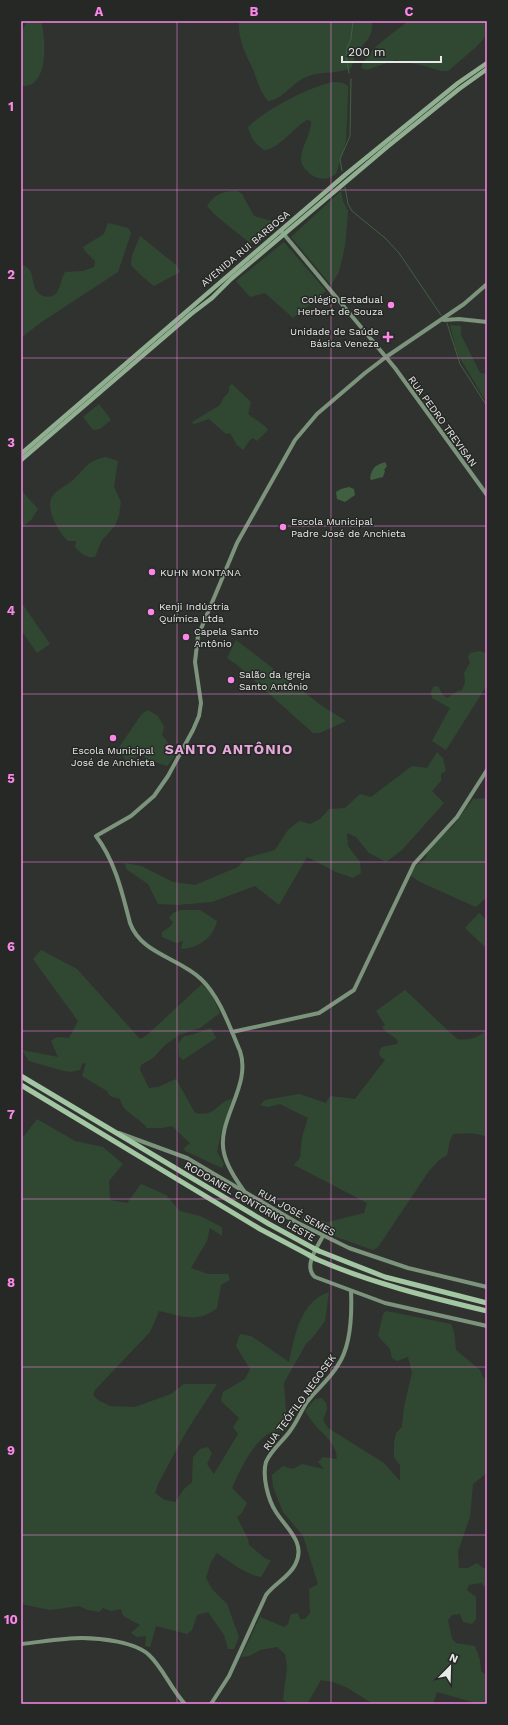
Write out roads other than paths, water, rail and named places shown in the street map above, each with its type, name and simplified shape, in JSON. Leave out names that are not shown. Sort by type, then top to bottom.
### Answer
[{"type":"highway","name":"RODOANEL CONTORNO LESTE","points":[[21,1076],[268,1224],[319,1251],[368,1271],[402,1282],[487,1303]]},
{"type":"highway","name":"RODOANEL CONTORNO LESTE","points":[[21,1085],[266,1232],[316,1259],[384,1285],[418,1295],[487,1311]]},
{"type":"main road","name":"AVENIDA RUI BARBOSA","points":[[347,177],[458,83],[487,63]]},
{"type":"main road","name":"AVENIDA RUI BARBOSA","points":[[21,454],[208,292],[338,184],[487,69]]},
{"type":"main road","name":"AVENIDA RUI BARBOSA","points":[[21,460],[191,314],[213,298],[231,279],[282,232]]},
{"type":"main road","points":[[208,292],[213,292],[213,298]]},
{"type":"street","name":"RUA PEDRO TREVISAN","points":[[282,232],[386,357],[487,495]]},
{"type":"street","points":[[244,1191],[230,1170],[223,1153],[222,1141],[242,1077],[242,1056],[232,1032],[216,999],[203,981],[190,970],[148,946],[137,936],[130,923],[110,858],[96,836],[131,816],[154,796],[168,776],[193,730],[199,716],[201,703],[195,662],[198,636],[237,543],[291,446],[304,427],[317,414],[386,357],[454,312],[470,300],[487,284]]},
{"type":"street","points":[[454,312],[454,316],[458,319]]},
{"type":"street","points":[[442,320],[458,319],[487,322]]},
{"type":"street","points":[[232,1032],[319,1013],[354,990],[417,861],[460,813],[487,770]]},
{"type":"street","name":"RUA JOSÉ SEMES","points":[[108,1129],[180,1155],[323,1236],[363,1253],[398,1265],[487,1287]]},
{"type":"street","points":[[225,1180],[229,1175],[230,1170]]},
{"type":"street","points":[[323,1236],[311,1261],[310,1267],[311,1273],[318,1279],[397,1306],[487,1326]]},
{"type":"street","name":"RUA TEÓFILO NEGOSEK","points":[[211,1704],[226,1682],[266,1595],[273,1586],[293,1570],[296,1564],[298,1556],[297,1542],[273,1506],[266,1479],[266,1463],[293,1427],[307,1402],[331,1375],[343,1358],[347,1344],[351,1317],[351,1291]]},
{"type":"street","points":[[21,1644],[81,1638],[139,1647],[152,1658],[174,1691],[185,1704]]},
{"type":"waterway","points":[[349,73],[346,55],[351,39],[353,21]]},
{"type":"waterway","points":[[342,171],[340,159],[350,136],[351,79]]},
{"type":"waterway","points":[[345,187],[348,204],[352,211],[385,238],[399,253],[441,315]]},
{"type":"waterway","points":[[447,323],[460,364],[487,406]]},
{"type":"place","name":"Colégio Estadual Herbert de Souza","points":[[391,305]]},
{"type":"place","name":"Unidade de Saúde Básica Veneza","points":[[388,337]]},
{"type":"place","name":"Escola Municipal Padre José de Anchieta","points":[[283,527]]},
{"type":"place","name":"KUHN MONTANA","points":[[152,572]]},
{"type":"place","name":"Kenji Indústria Química Ltda","points":[[151,612]]},
{"type":"place","name":"Capela Santo Antônio","points":[[186,637]]},
{"type":"place","name":"Salão da Igreja Santo Antônio","points":[[231,680]]},
{"type":"place","name":"Escola Municipal José de Anchieta","points":[[113,738]]},
{"type":"district","name":"SANTO ANTÔNIO","points":[[229,749]]}]
